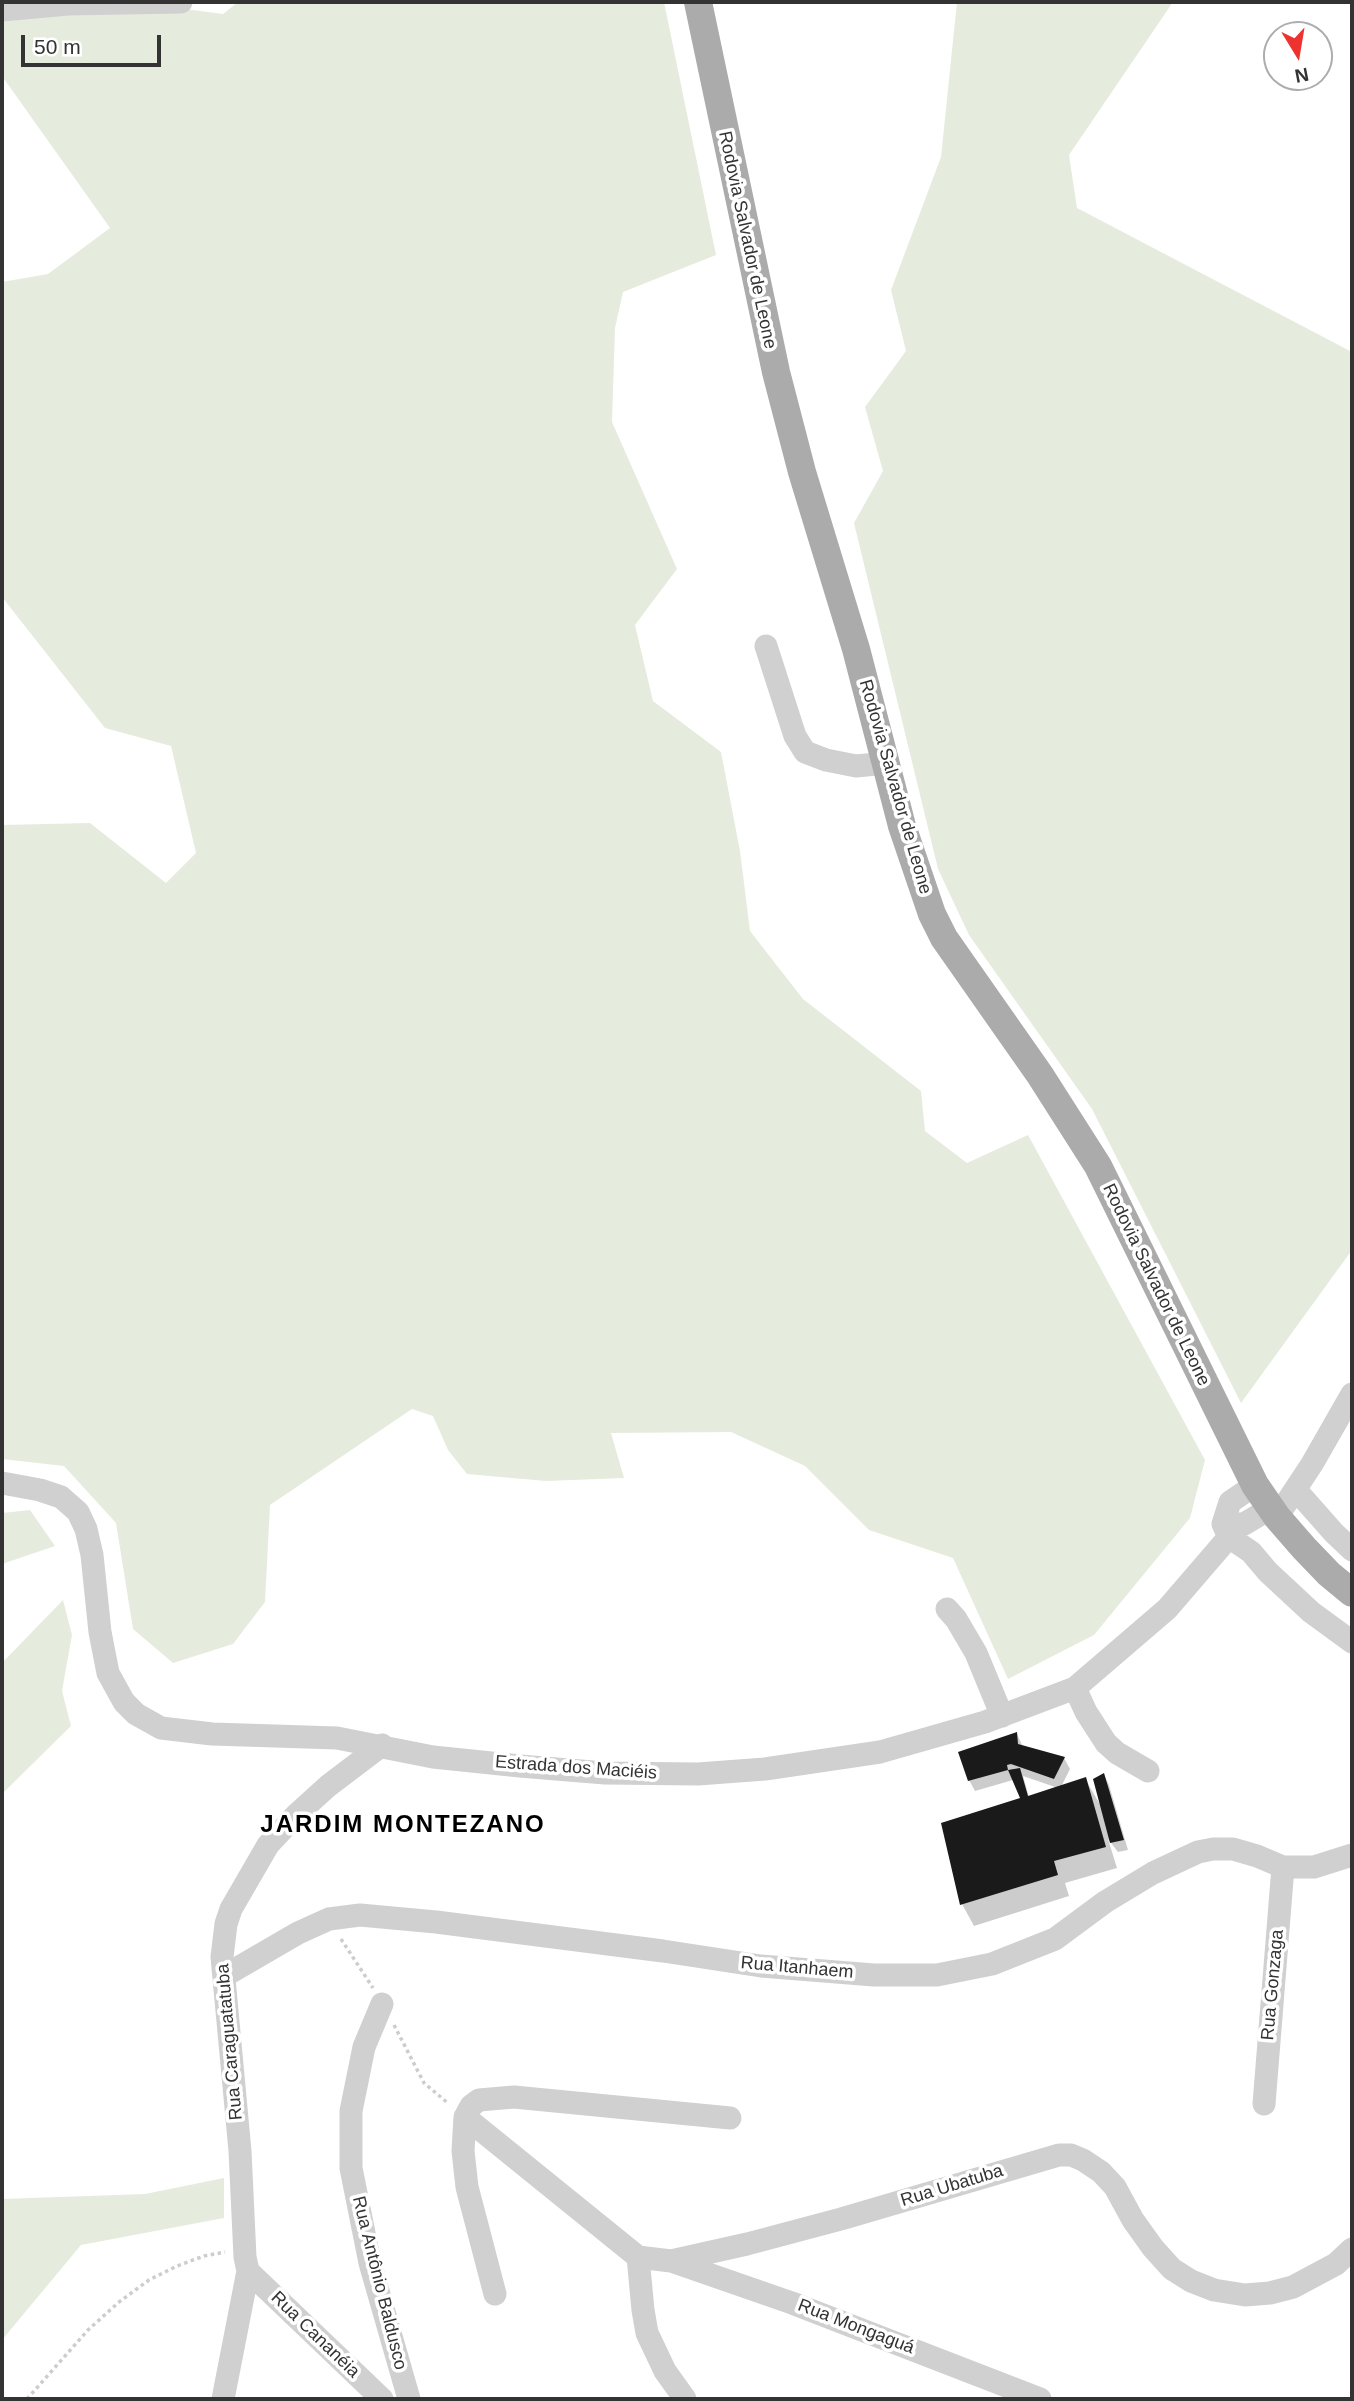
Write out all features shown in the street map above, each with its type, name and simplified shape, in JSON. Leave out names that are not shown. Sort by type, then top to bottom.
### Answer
[{"type":"main road","name":"Rodovia Salvador de Leone","points":[[698,2],[776,372],[918,876],[944,938],[1040,1074],[1098,1166],[1268,1503],[1329,1574],[1352,1592]]},
{"type":"street","points":[[2,10],[68,4],[181,2]]},
{"type":"street","points":[[766,646],[795,736],[805,752],[826,760],[856,765],[887,763]]},
{"type":"street","name":"Estrada dos Maciéis","points":[[4,1483],[61,1497],[78,1512],[86,1529],[92,1555],[100,1632],[108,1673],[124,1702],[136,1714],[161,1728],[212,1734],[337,1738],[433,1757],[520,1766],[606,1773],[698,1774],[765,1769],[862,1756],[940,1736],[1074,1688],[1167,1609],[1226,1531],[1230,1502],[1268,1503],[1296,1490],[1352,1394]]},
{"type":"street","points":[[1296,1490],[1352,1550]]},
{"type":"street","points":[[1226,1531],[1251,1552],[1304,1606],[1352,1642]]},
{"type":"street","points":[[947,1609],[976,1653],[1002,1716]]},
{"type":"street","points":[[1074,1688],[1106,1743],[1147,1771]]},
{"type":"street","name":"Rua Caraguatatuba","points":[[223,2399],[248,2271],[244,2248],[240,2151],[224,1976],[223,1942],[226,1924],[231,1909],[268,1845],[328,1786],[382,1745]]},
{"type":"street","name":"Rua Itanhaem","points":[[224,1976],[298,1933],[329,1919],[360,1915],[436,1922],[761,1966],[874,1975],[937,1975],[992,1964],[1055,1939],[1105,1902],[1143,1879],[1198,1852],[1233,1849],[1283,1867],[1314,1867],[1352,1855]]},
{"type":"street","name":"Rua Gonzaga","points":[[1264,2104],[1283,1867]]},
{"type":"street","name":"Rua Antônio Baldusco","points":[[382,2004],[365,2047],[351,2111],[351,2168],[370,2263],[409,2399]]},
{"type":"street","points":[[495,2294],[467,2187],[463,2151],[466,2117],[471,2106],[479,2100],[514,2097],[730,2119]]},
{"type":"street","points":[[466,2117],[638,2257],[647,2333],[665,2371],[685,2399]]},
{"type":"street","name":"Rua Ubatuba","points":[[638,2257],[671,2261],[829,2222],[1059,2155],[1070,2155],[1083,2160],[1101,2172],[1115,2187],[1133,2220],[1153,2248],[1172,2269],[1191,2281],[1214,2290],[1245,2295],[1270,2293],[1293,2287],[1336,2264],[1352,2249]]},
{"type":"street","name":"Rua Mongaguá","points":[[671,2261],[792,2303],[1040,2399]]},
{"type":"street","name":"Rua Cananéia","points":[[248,2271],[382,2399]]},
{"type":"path","points":[[27,2399],[88,2330],[149,2280],[204,2256],[244,2248]]},
{"type":"shaded area","points":[[2,2],[133,2],[223,14],[238,2],[664,2],[716,255],[623,292],[615,328],[612,422],[677,569],[635,625],[653,701],[721,752],[740,851],[750,931],[803,999],[921,1091],[925,1131],[967,1163],[1028,1135],[1205,1460],[1190,1518],[1094,1635],[1008,1679],[953,1558],[869,1530],[805,1466],[731,1432],[611,1433],[624,1478],[546,1481],[467,1474],[448,1450],[433,1416],[412,1409],[270,1505],[265,1602],[233,1644],[173,1663],[133,1629],[116,1523],[64,1466],[2,1459],[2,825],[90,823],[166,883],[196,853],[171,746],[105,728],[2,597],[2,282],[48,274],[110,228],[2,76]]},
{"type":"shaded area","points":[[957,2],[1173,2],[1069,155],[1077,208],[1352,352],[1352,1250],[1241,1403],[1092,1109],[969,935],[938,869],[854,523],[883,471],[865,407],[906,351],[891,290],[941,157]]},
{"type":"shaded area","points":[[30,1510],[55,1546],[2,1564],[2,1513]]},
{"type":"shaded area","points":[[63,1600],[72,1635],[62,1691],[71,1726],[2,1794],[2,1663]]},
{"type":"shaded area","points":[[224,2178],[224,2218],[81,2245],[2,2340],[2,2199],[145,2194]]},
{"type":"building","points":[[1017,1732],[1018,1744],[1065,1757],[1054,1779],[1011,1764],[1007,1765],[1008,1770],[968,1781],[958,1752]]},
{"type":"building","points":[[1020,1768],[1028,1796],[1086,1777],[1106,1847],[1054,1861],[1058,1875],[960,1905],[941,1823],[1020,1798],[1008,1770]]},
{"type":"building","points":[[1104,1773],[1124,1840],[1110,1843],[1093,1779]]},
{"type":"district","name":"JARDIM MONTEZANO","points":[[403,1825]]}]
